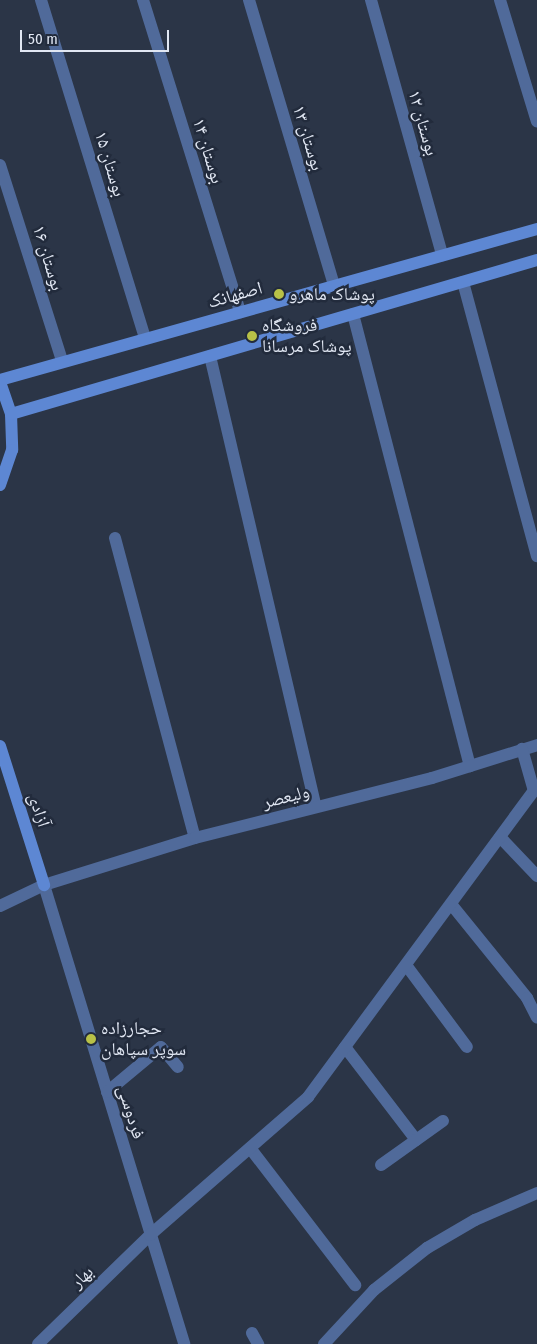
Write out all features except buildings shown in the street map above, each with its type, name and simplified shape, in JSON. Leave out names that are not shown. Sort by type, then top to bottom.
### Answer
[{"type":"street","name":"بوستان ۱۵","points":[[41,0],[145,338]]},
{"type":"street","name":"بوستان ۱۴","points":[[143,0],[240,312]]},
{"type":"street","name":"بوستان ۱۳","points":[[249,0],[334,285]]},
{"type":"street","name":"بوستان ۱۲","points":[[371,0],[442,255]]},
{"type":"street","points":[[500,0],[537,122]]},
{"type":"street","name":"بوستان ۱۶","points":[[0,165],[62,361]]},
{"type":"street","name":"اصفهانک","points":[[0,381],[62,361],[537,229]]},
{"type":"street","points":[[12,414],[537,260]]},
{"type":"street","points":[[463,282],[537,556]]},
{"type":"street","points":[[353,314],[470,766]]},
{"type":"street","points":[[210,356],[316,807]]},
{"type":"street","points":[[0,381],[12,414],[12,450],[0,485]]},
{"type":"street","points":[[115,538],[195,838]]},
{"type":"street","name":"ولیعصر","points":[[0,906],[44,885],[195,838],[470,766],[537,744]]},
{"type":"street","name":"آزادی","points":[[0,746],[44,885]]},
{"type":"street","name":"بهار","points":[[38,1344],[150,1235],[308,1097],[534,791],[522,749]]},
{"type":"street","points":[[500,838],[537,876]]},
{"type":"street","name":"فردوسی","points":[[44,885],[184,1344]]},
{"type":"street","points":[[451,904],[527,998],[537,1018]]},
{"type":"street","points":[[406,966],[467,1047]]},
{"type":"street","points":[[107,1092],[162,1047],[178,1067]]},
{"type":"street","points":[[345,1047],[416,1140]]},
{"type":"street","points":[[381,1165],[443,1121]]},
{"type":"street","points":[[250,1148],[355,1285]]},
{"type":"street","points":[[324,1344],[374,1290],[427,1248],[475,1220],[537,1193]]},
{"type":"place","name":"پوشاک ماهرو","points":[[279,294]]},
{"type":"place","name":"فروشگاه پوشاک مرسانا","points":[[252,336]]},
{"type":"place","name":"حجارزاده سوپر سپاهان","points":[[91,1039]]}]
